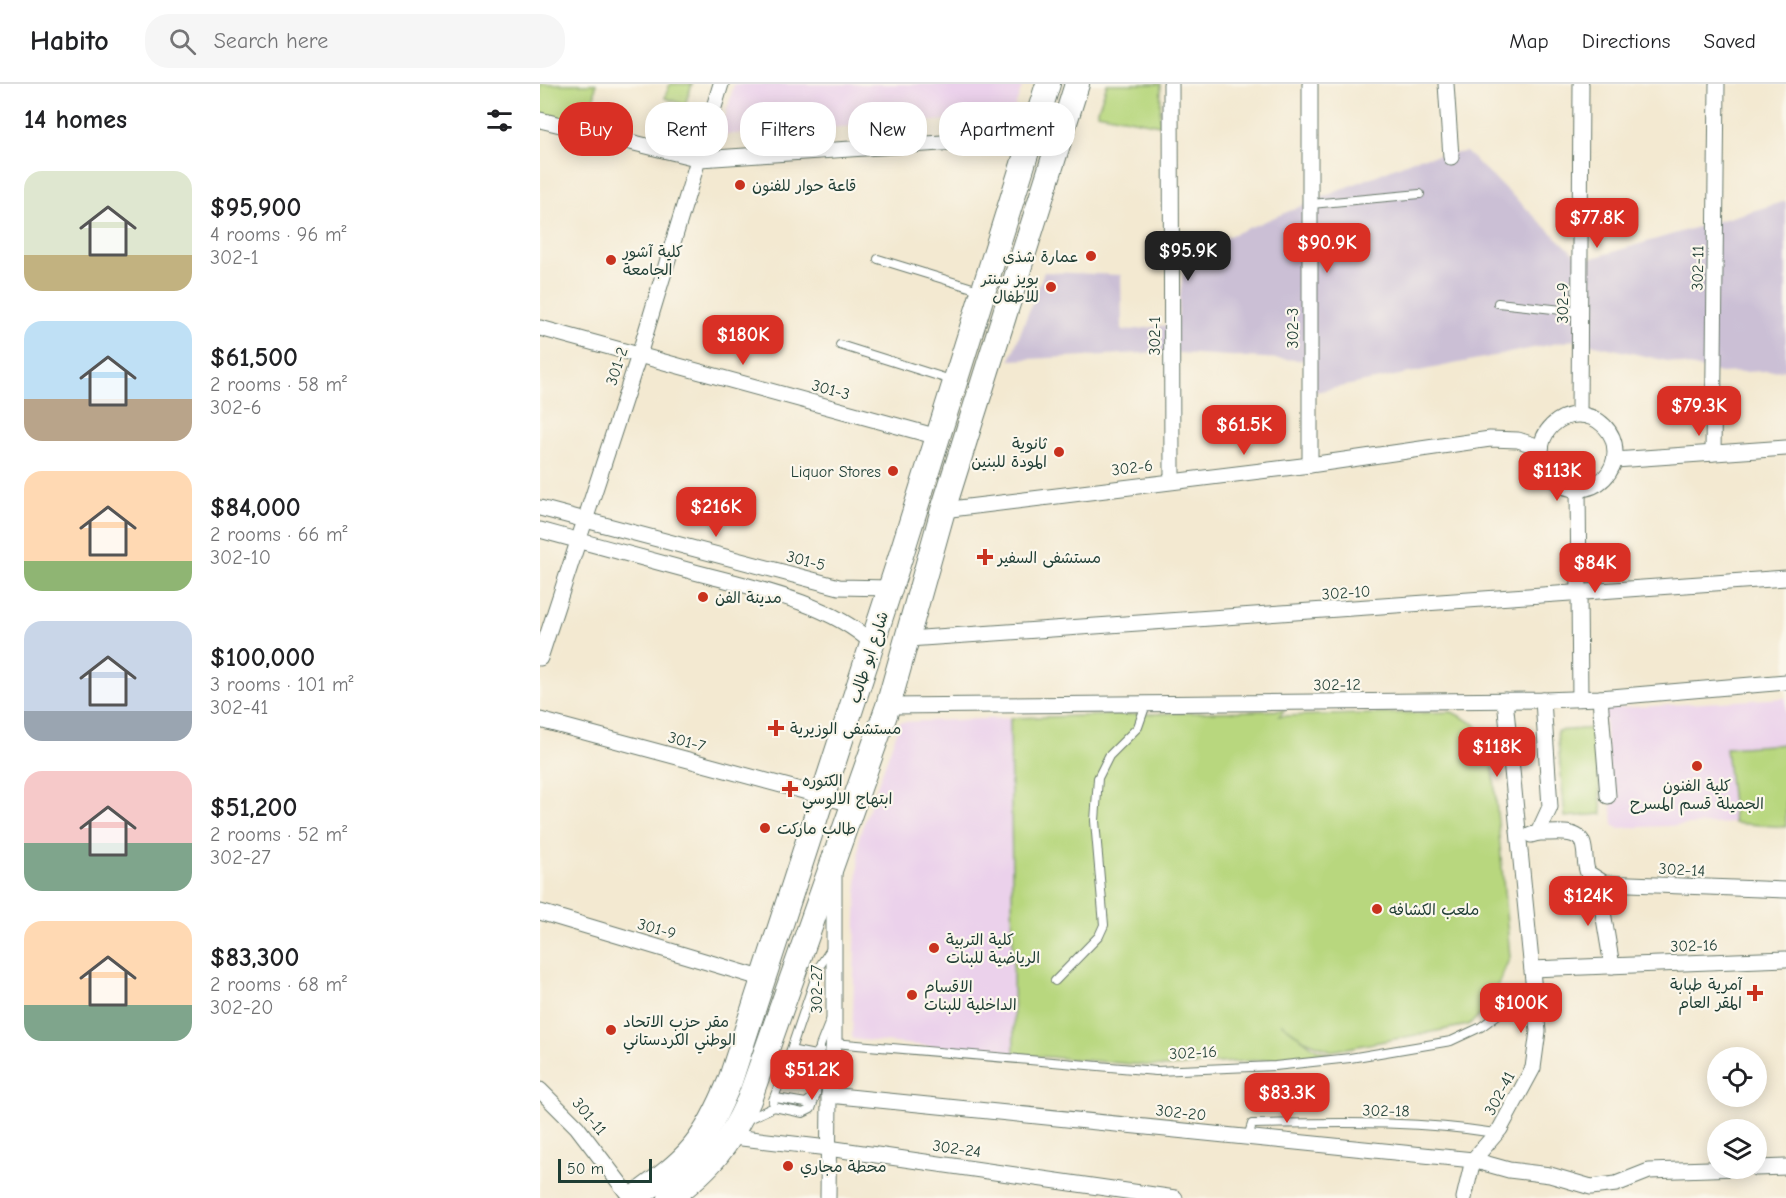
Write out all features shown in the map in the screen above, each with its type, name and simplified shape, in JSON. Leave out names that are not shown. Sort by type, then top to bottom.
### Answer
[{"type":"main road","name":"شارع ابو طالب","points":[[1042,102],[1048,84]]},
{"type":"main road","name":"شارع ابو طالب","points":[[670,1198],[706,1167],[734,1133],[756,1081],[835,851],[888,706],[943,510],[1077,84]]},
{"type":"main road","name":"شارع ابو طالب","points":[[632,1198],[674,1170],[697,1147],[713,1121],[764,979],[824,796],[1025,156]]},
{"type":"main road","points":[[917,504],[943,510]]},
{"type":"main road","points":[[888,706],[877,698],[874,685],[897,608],[901,555]]},
{"type":"street","name":"301-2","points":[[540,658],[639,354],[721,84]]},
{"type":"street","name":"302-1","points":[[1171,84],[1172,480]]},
{"type":"street","name":"302-3","points":[[1310,84],[1310,465]]},
{"type":"street","points":[[1446,84],[1450,157]]},
{"type":"street","name":"302-9","points":[[1579,414],[1581,84]]},
{"type":"street","name":"302-11","points":[[1713,453],[1717,84]]},
{"type":"street","points":[[540,120],[700,159],[939,143]]},
{"type":"street","name":"301-3","points":[[540,327],[938,437]]},
{"type":"street","points":[[1579,414],[1592,417],[1603,424],[1611,434],[1615,447],[1615,460],[1610,472],[1602,481],[1578,489],[1565,488],[1554,481],[1543,466],[1540,447],[1549,427],[1558,420],[1579,414]]},
{"type":"street","name":"302-6","points":[[943,510],[1172,480],[1310,465],[1490,439],[1518,440],[1540,447]]},
{"type":"street","points":[[1615,460],[1786,448]]},
{"type":"street","points":[[1578,489],[1580,698]]},
{"type":"street","name":"301-5","points":[[540,508],[736,561],[839,586],[890,588]]},
{"type":"street","points":[[540,530],[730,582],[820,610],[844,621],[872,643]]},
{"type":"street","points":[[730,582],[736,561]]},
{"type":"street","name":"302-10","points":[[908,639],[1579,595],[1786,578]]},
{"type":"street","name":"302-12","points":[[888,706],[1543,700],[1600,698],[1786,682]]},
{"type":"street","points":[[1600,698],[1608,796]]},
{"type":"street","name":"302-41","points":[[1464,1198],[1473,1160],[1496,1133],[1533,1068],[1538,1031],[1505,700]]},
{"type":"street","points":[[1538,833],[1546,821],[1550,799],[1543,700]]},
{"type":"street","name":"301-7","points":[[540,720],[852,804]]},
{"type":"street","points":[[1520,836],[1538,833],[1570,834],[1578,837],[1583,844],[1588,873],[1598,882],[1612,966]]},
{"type":"street","name":"302-27","points":[[828,1198],[828,1148],[822,1094],[825,1048],[834,1005],[835,851]]},
{"type":"street","name":"302-14","points":[[1598,882],[1786,891]]},
{"type":"street","name":"301-9","points":[[540,912],[764,979]]},
{"type":"street","name":"302-16","points":[[1533,975],[1612,966],[1786,959]]},
{"type":"street","name":"301-11","points":[[540,1089],[577,1127],[632,1198]]},
{"type":"street","name":"302-20","points":[[822,1094],[1473,1160],[1509,1170],[1550,1175],[1591,1187],[1616,1184],[1649,1171],[1707,1169]]},
{"type":"street","name":"302-24","points":[[734,1133],[1175,1198]]},
{"type":"street","points":[[1767,1168],[1786,1167]]},
{"type":"lane","points":[[1311,204],[1420,194]]},
{"type":"lane","points":[[878,259],[984,291]]},
{"type":"lane","points":[[1498,303],[1580,312]]},
{"type":"lane","points":[[840,345],[955,381]]},
{"type":"lane","points":[[1055,981],[1099,936],[1104,925],[1095,821],[1098,778],[1109,756],[1138,727],[1146,704]]},
{"type":"lane","points":[[770,1109],[819,966],[834,944]]},
{"type":"lane","name":"302-16","points":[[825,1048],[1156,1071],[1275,1066],[1350,1058],[1451,1041],[1490,1021],[1508,1007],[1533,975]]},
{"type":"lane","points":[[788,1058],[794,1051],[813,1055],[825,1048]]},
{"type":"lane","points":[[784,1067],[792,1060],[812,1064],[825,1048]]},
{"type":"lane","points":[[734,1133],[744,1121],[770,1109],[779,1107],[806,1113],[822,1094]]},
{"type":"lane","points":[[773,1100],[782,1097],[806,1103],[822,1094]]},
{"type":"lane","name":"302-18","points":[[1248,1137],[1252,1124],[1416,1124],[1496,1133]]},
{"type":"shaded area","points":[[734,84],[1023,84],[1017,102],[939,102],[939,121],[927,122],[927,102],[848,102],[848,127],[836,127],[836,102],[740,102],[740,134],[728,134],[728,106]]},
{"type":"shaded area","points":[[1466,152],[1582,261],[1786,201],[1786,370],[1721,373],[1573,340],[1315,392],[1315,361],[1162,352],[1010,360],[1044,272],[1121,275],[1122,331],[1177,324],[1185,254],[1418,158]]},
{"type":"shaded area","name":"كلية الفنون الجميلة قسم المسرح","points":[[1786,698],[1786,827],[1734,823],[1618,828],[1613,825],[1604,709]]},
{"type":"shaded area","name":"كلية التربية الرياضية للبنات","points":[[1010,718],[1014,1054],[852,1039],[859,837],[900,722]]},
{"type":"green space","points":[[540,84],[596,84],[594,102],[558,102],[558,125],[540,120]]},
{"type":"green space","points":[[670,84],[692,84],[686,102],[665,98]]},
{"type":"green space","points":[[1107,84],[1161,84],[1160,125],[1097,113]]},
{"type":"green space","points":[[1285,710],[1279,716],[1452,712],[1475,724],[1491,745],[1510,957],[1487,1010],[1468,1025],[1332,1051],[1305,1040],[1281,1023],[1316,1049],[1332,1055],[1165,1067],[1014,1054],[1010,718]]},
{"type":"green space","points":[[1594,728],[1602,814],[1565,817],[1557,731]]},
{"type":"green space","points":[[1786,744],[1786,827],[1734,823],[1726,748]]},
{"type":"place","name":"قاعة حوار للفنون","points":[[740,185]]},
{"type":"place","name":"عمارة شذى","points":[[1091,256]]},
{"type":"place","name":"كلية آشور الجامعة","points":[[611,260]]},
{"type":"place","name":"بويز سنتر للاطفال","points":[[1051,287]]},
{"type":"place","name":"ثانوية المودة للبنين","points":[[1059,452]]},
{"type":"place","name":"Liquor Stores","points":[[893,471]]},
{"type":"place","name":"مستشفى السفير","points":[[985,557]]},
{"type":"place","name":"مدينة الفن","points":[[703,597]]},
{"type":"place","name":"مستشفى الوزيرية","points":[[776,728]]},
{"type":"place","name":"كلية الفنون الجميلة قسم المسرح","points":[[1697,766]]},
{"type":"place","name":"الكتوره ابتهاج الالوسي","points":[[790,789]]},
{"type":"place","name":"طالب ماركت","points":[[765,828]]},
{"type":"place","name":"ملعب الكشافه","points":[[1377,909]]},
{"type":"place","name":"كلية التربية الرياضية للبنات","points":[[934,948]]},
{"type":"place","name":"آمرية طبابة المقر العام","points":[[1755,993]]},
{"type":"place","name":"الاقسام الداخلية للبنات","points":[[912,995]]},
{"type":"place","name":"مقر حزب الاتحاد الوطني الكردستاني","points":[[611,1030]]},
{"type":"place","name":"محطة مجاري","points":[[788,1166]]}]
